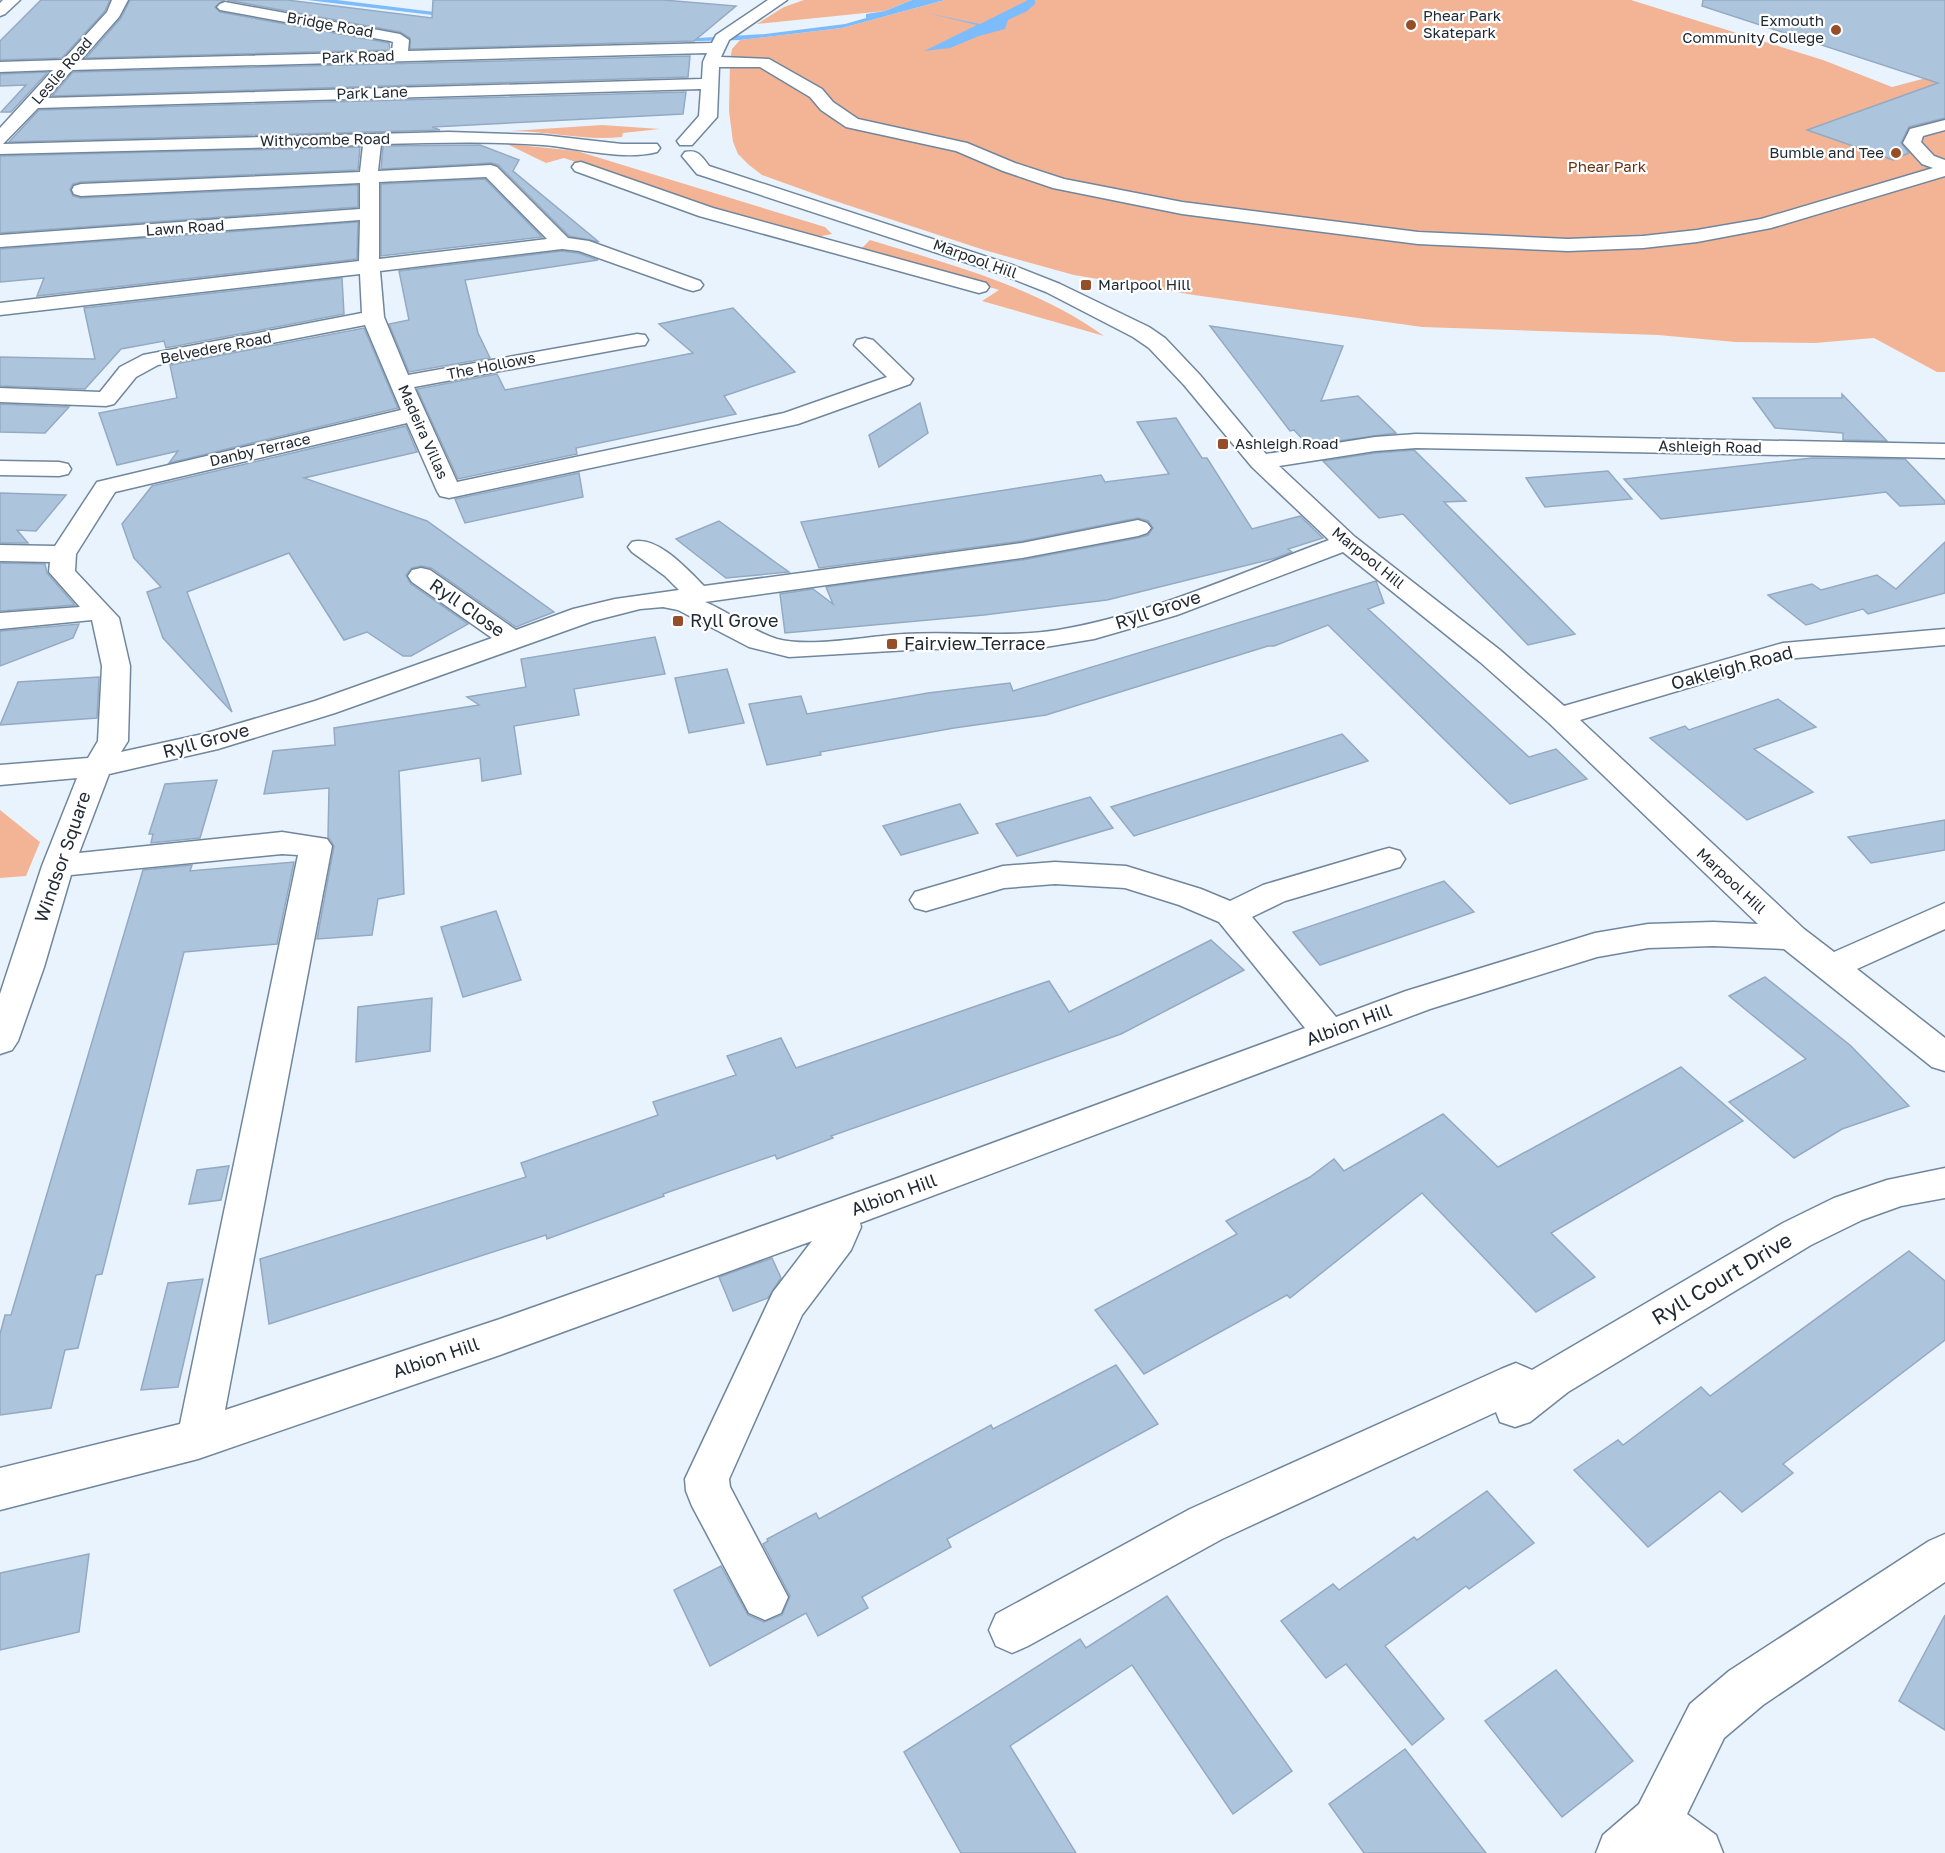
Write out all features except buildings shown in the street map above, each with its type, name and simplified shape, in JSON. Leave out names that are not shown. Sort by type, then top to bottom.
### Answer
[{"type":"street","points":[[0,11],[12,0]]},
{"type":"street","name":"Leslie Road","points":[[0,139],[114,14],[120,0]]},
{"type":"street","points":[[672,153],[708,117],[714,55],[722,38],[779,0]]},
{"type":"street","name":"Bridge Road","points":[[225,7],[394,37],[401,40],[399,56]]},
{"type":"street","name":"Bridge Road","points":[[254,27],[277,16]]},
{"type":"street","name":"Park Road","points":[[0,67],[399,56],[714,55],[764,62],[816,93],[827,106],[852,123],[961,147],[1022,172],[1060,184],[1193,209],[1418,238],[1568,245],[1643,242],[1697,236],[1764,224],[1945,168]]},
{"type":"street","name":"Park Lane","points":[[34,103],[710,84]]},
{"type":"street","points":[[1945,125],[1916,133],[1912,143],[1928,160],[1945,168]]},
{"type":"street","name":"Withycombe Road","points":[[0,149],[373,138],[502,138],[672,153]]},
{"type":"street","name":"Madeira Villas","points":[[373,138],[369,162],[369,267],[374,317],[449,491],[790,419],[902,379],[865,345]]},
{"type":"street","name":"Marpool Hill","points":[[672,153],[711,173],[942,247],[1015,273],[1053,288],[1141,332],[1157,344],[1192,380],[1260,462],[1346,542],[1490,656],[1792,937],[1945,1057]]},
{"type":"street","name":"Marpool Hill","points":[[581,167],[706,212],[979,287]]},
{"type":"street","points":[[81,190],[491,171],[562,243]]},
{"type":"street","name":"Lawn Road","points":[[0,241],[370,214]]},
{"type":"street","points":[[827,247],[867,224]]},
{"type":"street","points":[[0,309],[562,243],[582,245],[693,285]]},
{"type":"street","name":"Belvedere Road","points":[[0,395],[106,399],[128,372],[151,360],[374,317]]},
{"type":"street","name":"The Hollows","points":[[401,383],[576,341],[637,340]]},
{"type":"street","name":"Danby Terrace","points":[[63,554],[106,488],[186,466],[414,414]]},
{"type":"street","name":"Ashleigh Road","points":[[1260,462],[1375,444],[1416,441],[1945,451]]},
{"type":"street","points":[[0,468],[59,469]]},
{"type":"street","points":[[641,547],[674,570],[684,597],[973,559],[1075,543],[1138,528]]},
{"type":"street","name":"Ryll Grove","points":[[0,775],[99,767],[208,742],[293,716],[622,604],[684,597],[699,608],[765,643],[787,649],[910,642],[1054,638],[1091,632],[1152,615],[1346,542]]},
{"type":"street","points":[[0,553],[63,554]]},
{"type":"street","name":"Windsor Square","points":[[0,1041],[27,967],[57,866],[88,785],[112,741],[116,666],[105,618],[62,572],[63,554]]},
{"type":"street","name":"Ryll Close","points":[[421,576],[513,640]]},
{"type":"street","points":[[0,621],[79,615],[98,611]]},
{"type":"street","name":"Oakleigh Road","points":[[1558,717],[1783,651],[1945,637]]},
{"type":"street","points":[[57,866],[282,843],[316,846],[198,1439]]},
{"type":"street","points":[[1231,914],[1274,893],[1389,859]]},
{"type":"street","points":[[926,900],[1003,877],[1055,873],[1126,877],[1190,897],[1231,914],[1328,1032]]},
{"type":"street","points":[[1829,968],[1945,915]]},
{"type":"street","name":"Albion Hill","points":[[0,1489],[198,1439],[500,1337],[838,1215],[1328,1032],[1418,1000],[1594,945],[1648,936],[1713,934],[1792,937]]},
{"type":"street","name":"Ryll Court Drive","points":[[1012,1630],[1206,1524],[1516,1382],[1522,1402],[1553,1379],[1797,1234],[1848,1209],[1900,1191],[1945,1183]]},
{"type":"street","points":[[765,1597],[708,1491],[707,1479],[787,1304],[837,1238],[842,1227],[838,1215]]},
{"type":"street","points":[[1698,1853],[1639,1838],[1707,1721],[1746,1688],[1945,1556]]},
{"type":"green space","points":[[804,0],[912,0],[885,11],[757,24],[784,7]]},
{"type":"green space","name":"Phear Park","points":[[945,0],[1631,0],[1823,60],[1892,87],[1945,73],[1945,372],[1937,372],[1874,338],[1815,343],[1735,342],[1658,335],[1422,327],[1194,295],[1074,275],[984,250],[762,175],[738,154],[733,142],[729,111],[730,61],[732,49],[740,40],[842,28]]},
{"type":"green space","points":[[602,125],[660,129],[623,133],[622,137],[608,138],[511,131]]},
{"type":"green space","points":[[507,144],[577,151],[825,227],[832,234],[811,238],[719,212],[564,158],[546,163]]},
{"type":"green space","points":[[870,240],[961,268],[1021,290],[1078,319],[1104,336],[982,301],[999,290],[862,248]]},
{"type":"green space","points":[[0,810],[40,842],[26,876],[0,878]]},
{"type":"water","points":[[307,0],[337,0],[621,35],[681,39],[765,34],[845,24],[866,18],[866,14],[885,11],[912,0],[945,0],[842,28],[740,40],[660,42]]},
{"type":"water","points":[[1028,0],[1035,0],[1035,4],[1027,11],[1008,20],[1005,29],[979,36],[950,48],[924,51],[977,25],[927,13],[980,24]]},
{"type":"place","name":"Phear Park Skatepark","points":[[1411,25]]},
{"type":"place","name":"Exmouth Community College","points":[[1836,30]]},
{"type":"place","name":"Bumble and Tee","points":[[1896,153]]},
{"type":"place","name":"Marlpool Hill","points":[[1086,285]]},
{"type":"place","name":"Ashleigh Road","points":[[1223,444]]},
{"type":"place","name":"Ryll Grove","points":[[678,621]]},
{"type":"place","name":"Fairview Terrace","points":[[892,644]]}]
